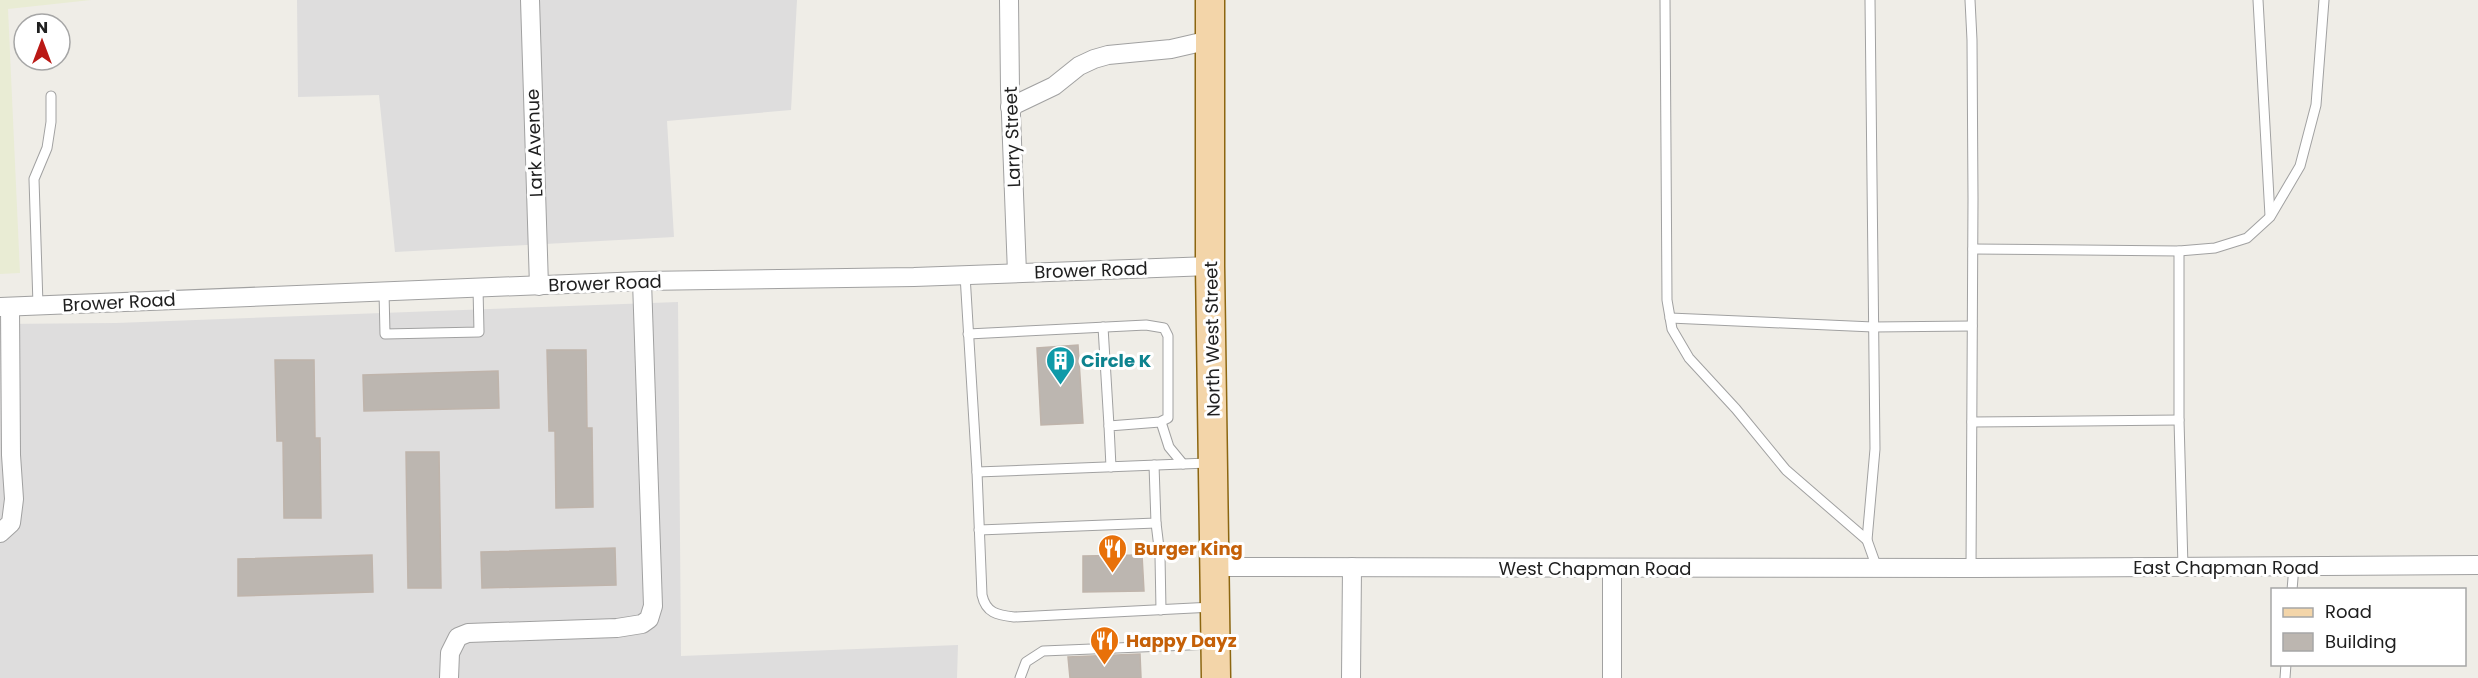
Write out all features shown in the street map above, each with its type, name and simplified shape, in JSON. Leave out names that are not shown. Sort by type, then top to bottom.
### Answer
[{"type":"main road","name":"North West Street","points":[[1210,0],[1210,266],[1216,678]]},
{"type":"street","name":"Lark Avenue","points":[[530,0],[539,286]]},
{"type":"street","name":"Larry Street","points":[[1009,0],[1010,107],[1017,273]]},
{"type":"street","points":[[1010,107],[1054,86],[1079,66],[1094,59],[1108,55],[1171,49],[1210,40]]},
{"type":"street","name":"Brower Road","points":[[5,307],[642,281],[801,280],[1210,266]]},
{"type":"street","points":[[449,678],[450,653],[458,637],[468,633],[617,628],[642,624],[649,619],[653,606],[642,281]]},
{"type":"street","points":[[5,307],[15,499],[5,528]]},
{"type":"street","name":"East Chapman Road","points":[[1973,568],[2478,565]]},
{"type":"street","name":"West Chapman Road","points":[[1215,567],[1973,568]]},
{"type":"street","points":[[1351,678],[1352,567]]},
{"type":"street","points":[[1612,568],[1612,678]]},
{"type":"lane","points":[[1665,0],[1666,265],[1667,300],[1672,329],[1689,358],[1736,409],[1786,470],[1867,540]]},
{"type":"lane","points":[[1870,0],[1875,449],[1867,540],[1877,568]]},
{"type":"lane","points":[[1970,0],[1973,568]]},
{"type":"lane","points":[[2258,0],[2270,217]]},
{"type":"lane","points":[[1972,249],[2179,251],[2215,248],[2247,238],[2270,217],[2300,166],[2316,105],[2324,0]]},
{"type":"lane","points":[[38,305],[33,178],[46,148],[51,122],[51,96]]},
{"type":"lane","points":[[2179,251],[2179,420],[2183,567]]},
{"type":"lane","points":[[965,275],[984,603],[994,614],[1014,617],[1215,607]]},
{"type":"lane","points":[[384,292],[385,334],[480,332],[478,288]]},
{"type":"lane","points":[[1670,318],[1873,327],[1972,326]]},
{"type":"lane","points":[[968,334],[1155,325],[1164,328],[1167,331],[1170,414],[1165,421],[1161,422],[1109,426]]},
{"type":"lane","points":[[1103,327],[1111,467]]},
{"type":"lane","points":[[1972,422],[2179,420]]},
{"type":"lane","points":[[1161,422],[1169,447],[1183,464]]},
{"type":"lane","points":[[977,472],[1214,463]]},
{"type":"lane","points":[[1154,465],[1161,610]]},
{"type":"lane","points":[[979,530],[1156,524]]},
{"type":"lane","points":[[2292,588],[2294,566]]},
{"type":"lane","points":[[1020,678],[1026,662],[1042,651],[1216,644]]},
{"type":"shaded area","points":[[297,0],[797,0],[791,110],[667,121],[674,237],[395,252],[379,95],[298,97]]},
{"type":"shaded area","points":[[678,302],[681,656],[958,645],[957,678],[0,678],[0,324],[116,323]]},
{"type":"green space","points":[[0,0],[91,0],[8,9],[20,273],[0,274]]},
{"type":"building","name":"Circle K","points":[[1078,345],[1083,423],[1041,425],[1037,348]]},
{"type":"building","points":[[547,350],[586,350],[587,428],[592,428],[593,507],[556,508],[555,431],[549,431]]},
{"type":"building","points":[[275,360],[314,360],[315,438],[320,438],[321,518],[284,518],[283,441],[277,441]]},
{"type":"building","points":[[498,371],[499,408],[364,411],[363,375]]},
{"type":"building","points":[[406,452],[439,452],[441,588],[408,588]]},
{"type":"building","points":[[615,548],[616,585],[482,588],[481,552]]},
{"type":"building","points":[[372,555],[373,592],[238,596],[238,559]]},
{"type":"building","name":"Burger King","points":[[1142,555],[1144,591],[1083,592],[1083,556]]},
{"type":"building","name":"Happy Dayz","points":[[1140,654],[1141,678],[1070,678],[1068,657]]},
{"type":"place","name":"Circle K","points":[[1060,386]]},
{"type":"place","name":"Burger King","points":[[1113,574]]},
{"type":"place","name":"Happy Dayz","points":[[1105,666]]}]
